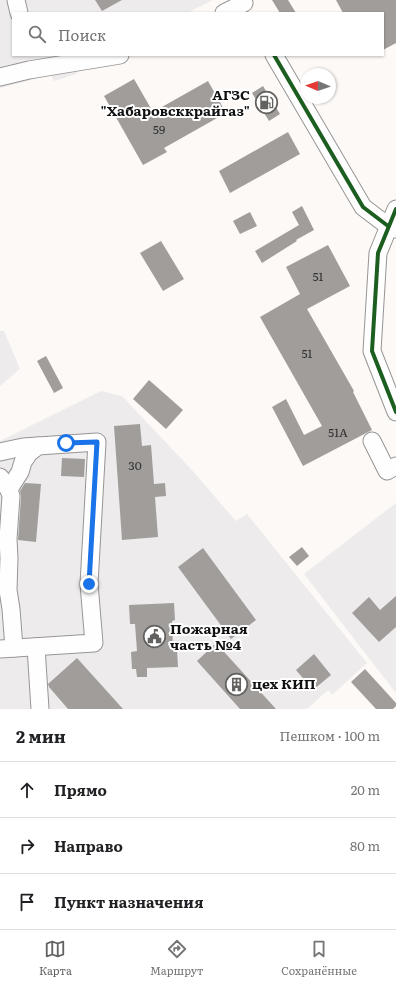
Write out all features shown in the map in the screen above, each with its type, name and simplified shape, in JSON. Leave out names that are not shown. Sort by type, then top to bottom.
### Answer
[{"type":"street","points":[[16,0],[19,12]]},
{"type":"street","points":[[227,12],[245,5]]},
{"type":"street","points":[[0,78],[28,63],[108,56]]},
{"type":"street","points":[[275,56],[363,207],[392,228]]},
{"type":"street","points":[[396,209],[392,228],[378,254],[372,350],[396,412]]},
{"type":"street","points":[[372,441],[387,471],[396,466]]},
{"type":"street","points":[[0,452],[23,447],[97,442],[89,584],[94,643],[7,649],[11,609],[8,590],[8,538],[11,496],[4,483],[20,472],[23,462],[29,453],[38,446]]},
{"type":"street","points":[[36,647],[40,709]]},
{"type":"shaded area","points":[[0,0],[213,0],[189,12],[12,12],[12,56],[81,56],[74,58],[77,74],[54,81],[51,75],[0,88]]},
{"type":"shaded area","points":[[0,331],[4,331],[20,369],[0,386]]},
{"type":"shaded area","points":[[101,391],[122,396],[191,469],[236,521],[247,514],[367,663],[332,695],[328,690],[307,709],[0,709],[0,441]]},
{"type":"shaded area","points":[[396,503],[396,693],[304,574]]},
{"type":"building","points":[[95,0],[122,0],[102,11]]},
{"type":"building","points":[[272,0],[288,0],[295,12],[279,12]]},
{"type":"building","points":[[336,0],[396,0],[396,43],[384,49],[384,12],[342,12]]},
{"type":"building","points":[[134,79],[153,112],[208,81],[226,113],[164,148],[167,152],[143,165],[104,96]]},
{"type":"building","name":"АГЗС \"Хабаровсккрайгаз\"","points":[[263,86],[280,114],[269,121],[252,93]]},
{"type":"building","points":[[288,132],[300,154],[230,193],[219,171]]},
{"type":"building","points":[[302,206],[314,230],[296,240],[297,241],[262,263],[255,251],[299,225],[292,212]]},
{"type":"building","points":[[250,212],[257,226],[240,234],[233,221]]},
{"type":"building","points":[[161,241],[184,279],[163,291],[140,253]]},
{"type":"building","points":[[328,245],[350,286],[307,309],[354,391],[353,392],[372,430],[303,466],[272,407],[286,399],[304,435],[322,426],[260,317],[300,294],[286,267]]},
{"type":"building","points":[[46,356],[63,388],[54,393],[37,361]]},
{"type":"building","points":[[149,380],[183,410],[166,429],[133,399]]},
{"type":"building","points":[[140,424],[142,446],[151,445],[154,484],[165,483],[166,496],[155,497],[158,537],[122,540],[114,426]]},
{"type":"building","points":[[62,458],[85,459],[84,477],[61,476]]},
{"type":"building","points":[[25,483],[41,484],[36,542],[18,540],[21,497],[20,491]]},
{"type":"building","points":[[302,547],[309,556],[297,566],[289,557]]},
{"type":"building","points":[[203,548],[256,620],[231,639],[178,567]]},
{"type":"building","points":[[396,596],[396,627],[379,642],[352,613],[369,597],[380,610]]},
{"type":"building","name":"Пожарная часть №4","points":[[174,603],[175,620],[172,621],[173,650],[177,649],[178,667],[147,668],[147,677],[137,677],[136,669],[132,669],[131,652],[137,651],[135,624],[130,624],[129,605]]},
{"type":"building","name":"цех КИП","points":[[216,643],[276,709],[240,709],[197,661]]},
{"type":"building","points":[[314,654],[331,675],[313,690],[296,670]]},
{"type":"building","points":[[77,658],[123,709],[68,709],[48,684]]},
{"type":"building","points":[[365,669],[396,703],[396,706],[393,709],[376,709],[351,682]]},
{"type":"cycle path","points":[[275,56],[363,207],[388,226]]},
{"type":"cycle path","points":[[396,209],[378,253],[372,351],[396,412]]},
{"type":"place","name":"АГЗС \"Хабаровсккрайгаз\"","points":[[266,103]]},
{"type":"place","name":"Пожарная часть №4","points":[[154,637]]},
{"type":"place","name":"цех КИП","points":[[236,684]]},
{"type":"route","points":[[66,443],[97,442],[89,584]]}]
